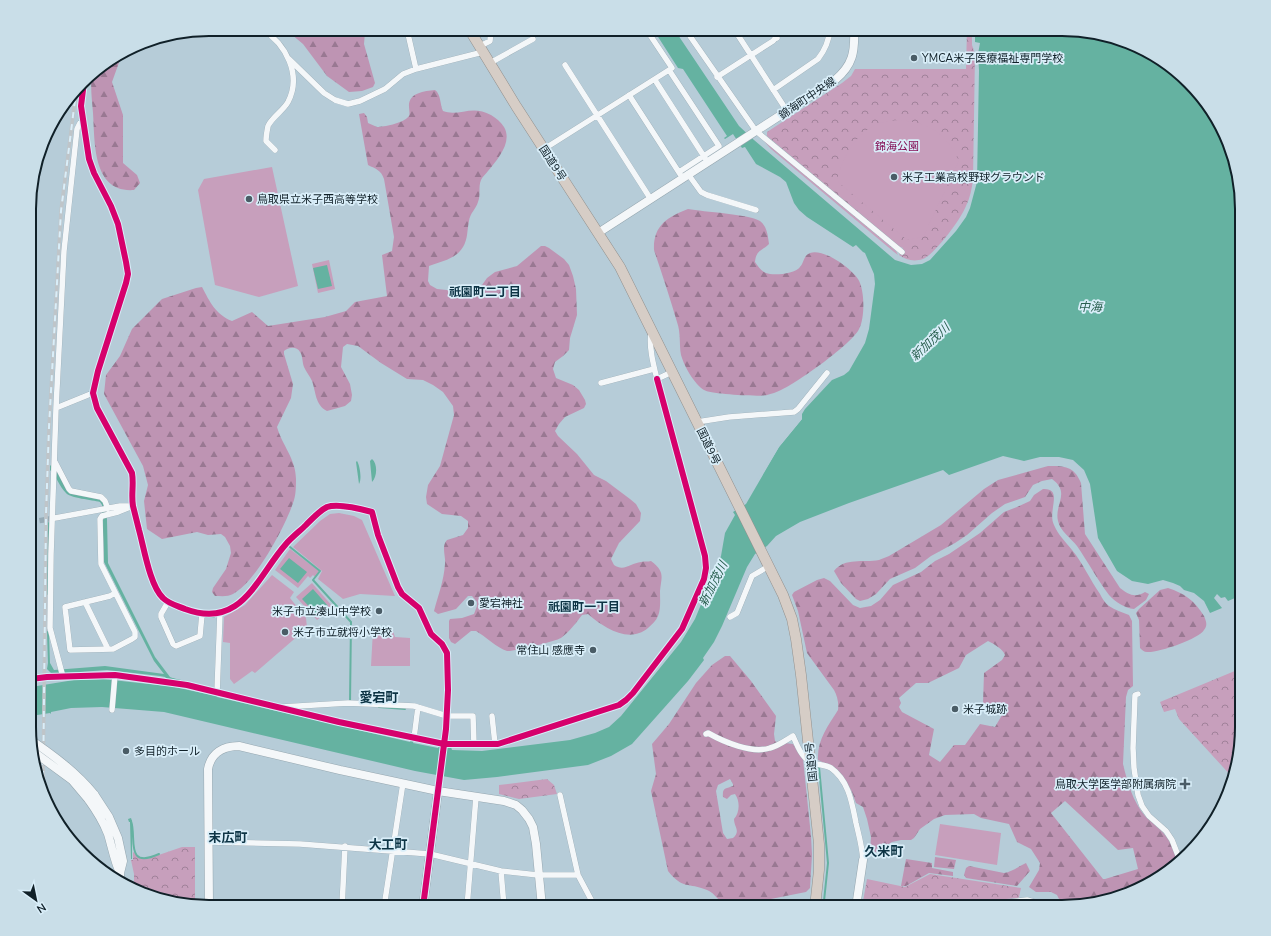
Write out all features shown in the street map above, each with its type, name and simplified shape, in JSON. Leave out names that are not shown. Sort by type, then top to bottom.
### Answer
[{"type":"highway","name":"国道9号","points":[[474,36],[620,267],[783,595],[792,619],[796,639],[811,762],[819,844],[819,870],[815,900]]},
{"type":"street","points":[[272,36],[282,45],[290,60],[330,98],[348,104],[360,102],[369,98],[385,89],[403,74],[482,49],[490,41],[490,36]]},
{"type":"street","points":[[408,36],[416,69]]},
{"type":"street","points":[[544,149],[672,68],[651,36]]},
{"type":"street","points":[[690,36],[754,133],[902,252]]},
{"type":"street","points":[[738,36],[787,111]]},
{"type":"street","points":[[773,90],[818,59],[828,42],[829,36]]},
{"type":"street","name":"錦海町中央線","points":[[598,233],[706,159],[738,143],[835,80],[848,67],[853,56],[854,36]]},
{"type":"street","points":[[717,77],[777,38]]},
{"type":"street","points":[[490,64],[533,39]]},
{"type":"street","points":[[275,150],[266,141],[267,133],[269,125],[288,102],[293,83],[290,60]]},
{"type":"street","points":[[565,64],[650,198]]},
{"type":"street","points":[[654,80],[706,159],[719,146],[669,70]]},
{"type":"street","points":[[83,91],[81,106],[89,159],[118,224],[128,274],[98,371],[93,393],[98,408],[132,473],[134,482],[133,506],[151,574],[157,589],[161,596],[168,602],[187,610],[202,614],[220,613],[243,601],[251,593],[286,544],[319,512],[327,507],[336,506],[372,512],[378,535],[398,587],[402,594],[419,608],[431,634],[442,644],[447,653],[447,716],[424,900]]},
{"type":"street","points":[[629,95],[683,175],[701,192],[756,210]]},
{"type":"street","points":[[62,673],[50,628],[50,554],[64,252],[77,129],[80,123],[83,122]]},
{"type":"street","points":[[36,679],[62,673],[170,682],[444,746],[495,744],[607,710],[623,703],[682,629],[704,579],[706,568],[705,556],[654,369],[650,341],[651,330]]},
{"type":"street","points":[[601,383],[654,369]]},
{"type":"street","points":[[657,378],[672,372]]},
{"type":"street","points":[[697,422],[729,417],[794,412],[827,373]]},
{"type":"street","points":[[56,408],[93,393]]},
{"type":"street","points":[[55,462],[71,491],[100,497],[105,501],[108,511]]},
{"type":"street","points":[[55,518],[101,513],[133,506]]},
{"type":"street","points":[[101,513],[101,564],[136,634],[132,639],[113,649],[70,650],[65,607],[110,596],[115,593]]},
{"type":"street","points":[[730,617],[737,613],[752,576],[769,566]]},
{"type":"street","points":[[85,602],[108,649]]},
{"type":"street","points":[[168,602],[160,615],[174,646],[178,646],[200,636],[202,614]]},
{"type":"street","points":[[217,693],[220,613]]},
{"type":"street","points":[[112,710],[115,678]]},
{"type":"street","points":[[1138,694],[1135,695],[1132,748],[1138,795],[1142,806],[1149,816],[1166,831],[1172,840],[1178,855]]},
{"type":"street","points":[[278,707],[348,703],[414,706],[447,716],[473,716],[474,745]]},
{"type":"street","points":[[414,738],[418,707]]},
{"type":"street","points":[[492,716],[495,744]]},
{"type":"street","points":[[706,734],[708,733],[736,746],[765,750],[775,747],[793,736],[802,753],[811,762],[830,768],[841,779],[851,798],[862,844],[863,860],[857,900]]},
{"type":"street","points":[[37,745],[66,766],[86,783],[96,810],[107,832],[120,876]]},
{"type":"street","points":[[209,900],[208,769],[209,762],[216,752],[230,746],[239,746],[438,791],[504,801],[516,805],[529,819],[533,828],[541,900]]},
{"type":"street","points":[[38,756],[72,780],[91,796]]},
{"type":"street","points":[[385,900],[394,851],[403,783]]},
{"type":"street","points":[[560,795],[578,875],[591,900]]},
{"type":"street","points":[[467,900],[469,864],[476,797]]},
{"type":"street","points":[[208,842],[345,846],[430,854],[500,871],[538,876],[578,875]]},
{"type":"street","points":[[342,900],[345,846]]},
{"type":"street","points":[[500,871],[503,900]]},
{"type":"green space","points":[[293,36],[365,36],[364,44],[375,83],[373,87],[362,91],[349,92],[327,76],[303,44]]},
{"type":"green space","name":"錦海公園","points":[[967,36],[972,36],[972,45],[975,54],[973,179],[971,193],[963,212],[953,227],[941,243],[923,259],[910,260],[899,255],[903,248],[896,245],[767,136],[767,132],[842,83],[851,76],[855,69],[966,69]]},
{"type":"green space","points":[[120,61],[112,82],[123,115],[123,163],[137,175],[140,183],[134,190],[120,189],[110,183],[103,175],[98,164],[94,138],[91,83],[95,79]]},
{"type":"green space","points":[[435,90],[438,94],[443,111],[455,113],[472,110],[484,112],[493,116],[501,123],[504,127],[507,139],[503,150],[481,180],[479,199],[470,218],[465,244],[456,255],[429,266],[428,281],[430,285],[437,289],[466,292],[482,285],[487,278],[495,272],[517,266],[541,246],[549,248],[564,259],[569,265],[576,289],[577,315],[570,338],[569,350],[555,362],[553,369],[556,378],[573,385],[579,390],[586,404],[584,408],[565,417],[555,431],[558,436],[577,454],[594,475],[606,481],[630,499],[636,504],[641,513],[640,521],[619,543],[611,559],[614,565],[621,568],[637,563],[651,561],[659,568],[661,572],[662,579],[659,613],[654,622],[641,633],[633,635],[617,632],[609,629],[588,614],[582,615],[570,630],[561,638],[517,650],[507,651],[495,645],[476,631],[471,631],[455,644],[451,642],[449,638],[450,619],[462,618],[474,614],[477,602],[472,596],[468,596],[456,609],[438,614],[434,611],[444,570],[445,542],[463,535],[468,528],[468,521],[461,516],[442,514],[427,504],[426,497],[428,485],[440,466],[454,415],[453,406],[443,392],[433,385],[423,380],[407,379],[381,363],[358,346],[347,344],[343,347],[341,367],[350,384],[352,395],[351,401],[345,406],[327,411],[320,405],[316,398],[312,381],[304,367],[302,355],[299,350],[292,348],[284,351],[293,384],[291,398],[277,427],[294,465],[296,479],[295,497],[283,526],[260,567],[242,588],[227,596],[215,596],[212,592],[213,588],[226,569],[231,553],[230,546],[225,537],[221,534],[208,535],[197,532],[162,539],[147,529],[144,501],[148,485],[143,466],[104,394],[106,375],[120,356],[132,329],[162,299],[202,287],[217,311],[226,318],[232,321],[252,312],[268,326],[325,317],[346,311],[355,302],[387,296],[382,255],[392,251],[394,237],[384,179],[380,172],[368,165],[359,114],[364,113],[367,117],[368,123],[377,127],[397,123],[405,120],[409,116],[409,102],[414,96],[422,92]]},
{"type":"green space","name":"米子工業高校野球グラウンド","points":[[898,120],[918,123],[935,131],[949,143],[959,161],[923,237],[907,240],[837,181],[846,155],[857,139],[871,127],[887,121]]},
{"type":"green space","points":[[762,139],[896,251],[898,255],[771,149]]},
{"type":"green space","points":[[272,167],[298,286],[259,297],[215,285],[198,190],[204,179]]},
{"type":"green space","points":[[688,209],[736,215],[760,221],[766,228],[769,244],[758,253],[755,262],[761,270],[766,273],[779,274],[794,271],[800,267],[808,254],[816,252],[829,256],[843,265],[858,279],[862,290],[862,318],[859,329],[855,335],[836,353],[811,371],[789,386],[774,393],[762,396],[724,394],[702,389],[692,378],[682,359],[678,326],[654,250],[656,235],[663,224],[674,215]]},
{"type":"green space","points":[[329,260],[335,289],[318,293],[312,264]]},
{"type":"green space","points":[[1048,466],[1068,468],[1078,477],[1081,483],[1085,534],[1120,588],[1132,595],[1138,595],[1145,592],[1149,594],[1146,600],[1134,609],[1120,604],[1109,595],[1077,546],[1059,525],[1057,515],[1061,494],[1058,484],[1052,479],[1033,485],[1025,497],[1005,504],[955,543],[931,556],[915,568],[890,579],[876,594],[868,599],[860,601],[856,599],[841,583],[834,571],[843,564],[849,562],[873,561],[889,556],[941,525],[984,489],[998,480]]},
{"type":"green space","points":[[1043,489],[1053,492],[1054,501],[1052,519],[1058,532],[1080,560],[1105,602],[1116,610],[1129,615],[1132,621],[1133,686],[1128,690],[1126,697],[1123,764],[1137,804],[1145,816],[1167,837],[1172,845],[1176,857],[1158,871],[1139,882],[1118,891],[1085,899],[1060,900],[1057,895],[1051,892],[1036,892],[1029,887],[1039,870],[1040,863],[1031,849],[1017,842],[1009,824],[981,818],[974,814],[945,815],[934,819],[920,829],[911,840],[901,840],[887,845],[885,854],[870,851],[871,837],[863,807],[856,803],[845,779],[833,767],[818,760],[821,740],[838,710],[838,702],[834,690],[807,653],[798,611],[792,595],[794,592],[824,578],[830,581],[853,605],[860,608],[871,606],[880,600],[893,585],[921,572],[935,561],[949,554],[980,533],[1004,512],[1030,501],[1034,495]],"holes":[[[988,641],[995,645],[1005,655],[1002,660],[984,673],[983,703],[985,706],[991,704],[1002,713],[1002,715],[995,727],[980,724],[965,745],[954,745],[940,762],[929,755],[934,729],[902,712],[899,707],[901,703],[899,698],[916,683],[928,683],[959,668],[966,655]],[[1065,801],[1118,850],[1133,848],[1138,869],[1103,879],[1051,813]]]},
{"type":"green space","points":[[339,513],[354,516],[362,520],[395,596],[360,594],[343,599],[318,579],[322,571],[293,547],[320,521],[330,514]]},
{"type":"green space","points":[[290,549],[319,571],[315,577],[313,575],[310,578],[308,576],[298,588],[275,570]]},
{"type":"green space","points":[[272,575],[294,592],[290,598],[306,618],[307,628],[255,673],[252,671],[234,684],[230,679],[230,643],[223,642],[224,617],[245,605]]},
{"type":"green space","points":[[312,583],[333,607],[317,620],[296,597]]},
{"type":"green space","points":[[1168,588],[1179,592],[1193,602],[1204,616],[1206,626],[1201,634],[1178,645],[1152,652],[1145,652],[1140,648],[1139,620],[1136,613],[1160,590]]},
{"type":"green space","points":[[373,630],[393,631],[395,637],[410,638],[410,666],[371,666]]},
{"type":"green space","points":[[725,656],[730,656],[751,681],[776,716],[774,734],[775,741],[793,744],[803,759],[812,855],[810,888],[806,892],[766,900],[720,900],[709,891],[686,885],[678,881],[668,871],[651,791],[656,774],[652,744],[669,724],[696,683],[712,665]],"holes":[[[730,779],[733,786],[724,790],[723,797],[727,799],[731,795],[735,794],[737,797],[738,810],[734,819],[737,833],[733,838],[727,839],[723,833],[716,791],[718,785]]]},
{"type":"green space","points":[[1235,671],[1235,739],[1229,773],[1179,719],[1175,709],[1164,712],[1160,702]]},
{"type":"green space","points":[[547,779],[554,785],[557,794],[519,799],[499,794],[499,785]]},
{"type":"green space","points":[[940,824],[1001,833],[997,865],[935,855]]},
{"type":"green space","points":[[182,847],[195,847],[195,900],[175,897],[153,891],[134,883],[131,860],[133,860],[133,852],[141,858],[147,859]]},
{"type":"green space","points":[[935,857],[956,860],[954,869],[934,867]]},
{"type":"green space","points":[[906,859],[932,863],[932,868],[953,872],[953,876],[929,873],[906,886],[901,886]]},
{"type":"green space","points":[[1026,863],[1030,871],[1017,886],[966,878],[964,875],[966,868],[969,866],[1004,873]]},
{"type":"green space","points":[[930,874],[1021,888],[1018,898],[994,900],[863,900],[867,879],[905,887]]},
{"type":"water","name":"中海","points":[[657,36],[679,36],[739,126],[895,260],[911,265],[922,264],[930,260],[956,231],[966,217],[970,208],[977,182],[978,54],[980,43],[975,42],[975,36],[1074,36],[1096,39],[1118,45],[1149,59],[1176,79],[1192,95],[1212,122],[1226,153],[1234,186],[1235,598],[1228,601],[1225,597],[1221,598],[1217,594],[1214,598],[1222,608],[1210,613],[1204,601],[1194,593],[1184,590],[1180,586],[1173,583],[1163,580],[1148,584],[1132,581],[1117,571],[1098,538],[1090,484],[1084,470],[1073,460],[1059,457],[1040,457],[1024,461],[1003,456],[949,475],[943,470],[849,503],[800,522],[776,536],[767,546],[755,554],[747,567],[714,642],[703,658],[704,660],[688,681],[632,744],[611,756],[588,765],[464,780],[415,771],[164,712],[102,707],[71,708],[51,712],[51,714],[36,715],[36,686],[74,680],[103,679],[167,686],[168,680],[165,677],[160,676],[107,670],[52,674],[47,669],[48,663],[50,663],[54,670],[105,666],[164,674],[154,661],[104,562],[102,505],[100,502],[76,498],[68,495],[50,470],[50,465],[59,474],[68,490],[101,499],[106,505],[108,563],[155,657],[170,677],[175,679],[170,680],[170,686],[216,695],[217,697],[410,742],[411,740],[414,740],[413,743],[438,748],[439,746],[451,747],[452,750],[482,751],[570,740],[595,733],[609,727],[621,716],[681,642],[695,619],[721,556],[725,533],[735,515],[733,512],[746,504],[779,447],[802,419],[802,414],[805,409],[832,380],[849,371],[865,343],[869,329],[875,284],[874,274],[865,253],[856,245],[853,247],[807,217],[799,210],[794,203],[786,182],[780,177],[756,164],[745,147],[742,148],[733,134],[725,139],[724,138],[727,136],[683,69],[678,68]]},
{"type":"water","points":[[327,265],[332,286],[318,289],[313,268]]},
{"type":"water","points":[[372,459],[376,470],[374,480],[372,482],[370,461]]},
{"type":"water","points":[[357,461],[360,472],[359,484],[356,462]]},
{"type":"water","points":[[289,558],[307,572],[298,583],[280,569]]},
{"type":"water","points":[[313,589],[328,606],[317,615],[302,599]]},
{"type":"water","points":[[131,818],[132,859],[130,822],[128,819]]},
{"type":"pier","points":[[800,418],[802,419],[779,447],[749,497],[748,495],[778,446]]},
{"type":"waterway","points":[[48,594],[49,523]]},
{"type":"waterway","points":[[290,547],[320,571],[313,580],[351,622],[350,703]]},
{"type":"waterway","points":[[206,617],[214,617]]},
{"type":"waterway","points":[[48,632],[49,664]]},
{"type":"waterway","points":[[172,679],[194,684]]},
{"type":"waterway","points":[[379,707],[405,709]]},
{"type":"waterway","points":[[819,767],[828,863],[824,900]]},
{"type":"waterway","points":[[131,821],[134,850],[136,855],[141,858],[148,858],[159,854]]},
{"type":"tunnel","points":[[36,521],[55,518]]},
{"type":"railway","points":[[43,776],[46,515],[49,427],[61,211],[75,100]]},
{"type":"cycle path","points":[[83,91],[81,106],[89,159],[118,224],[128,274],[98,371],[93,393],[97,408],[132,473],[133,506],[154,585],[163,598],[174,605],[204,614],[221,612],[234,607],[246,597],[286,544],[316,515],[327,507],[343,506],[372,512],[378,535],[398,587],[402,594],[419,608],[431,634],[442,644],[447,653],[448,690],[446,729],[424,900]]},
{"type":"cycle path","points":[[36,678],[115,675],[187,685],[339,722],[444,744],[498,744],[619,705],[633,693],[682,629],[704,579],[706,568],[705,556],[657,379]]},
{"type":"place","name":"YMCA米子医療福祉専門学校","points":[[914,58]]},
{"type":"place","name":"米子工業高校野球グラウンド","points":[[894,177]]},
{"type":"place","name":"鳥取県立米子西高等学校","points":[[249,199]]},
{"type":"place","name":"愛宕神社","points":[[471,603]]},
{"type":"place","name":"米子市立湊山中学校","points":[[379,611]]},
{"type":"place","name":"米子市立就将小学校","points":[[285,632]]},
{"type":"place","name":"常住山 感應寺","points":[[593,650]]},
{"type":"place","name":"米子城跡","points":[[955,709]]},
{"type":"place","name":"多目的ホール","points":[[126,751]]},
{"type":"place","name":"鳥取大学医学部附属病院","points":[[1185,784]]},
{"type":"district","name":"祇園町二丁目","points":[[485,292]]},
{"type":"district","name":"祇園町一丁目","points":[[584,607]]},
{"type":"district","name":"愛宕町","points":[[379,697]]},
{"type":"district","name":"末広町","points":[[228,837]]},
{"type":"district","name":"大工町","points":[[388,844]]},
{"type":"district","name":"久米町","points":[[884,851]]},
{"type":"water label","name":"新加茂川","points":[[930,342]]},
{"type":"water label","name":"新加茂川","points":[[713,584]]}]
